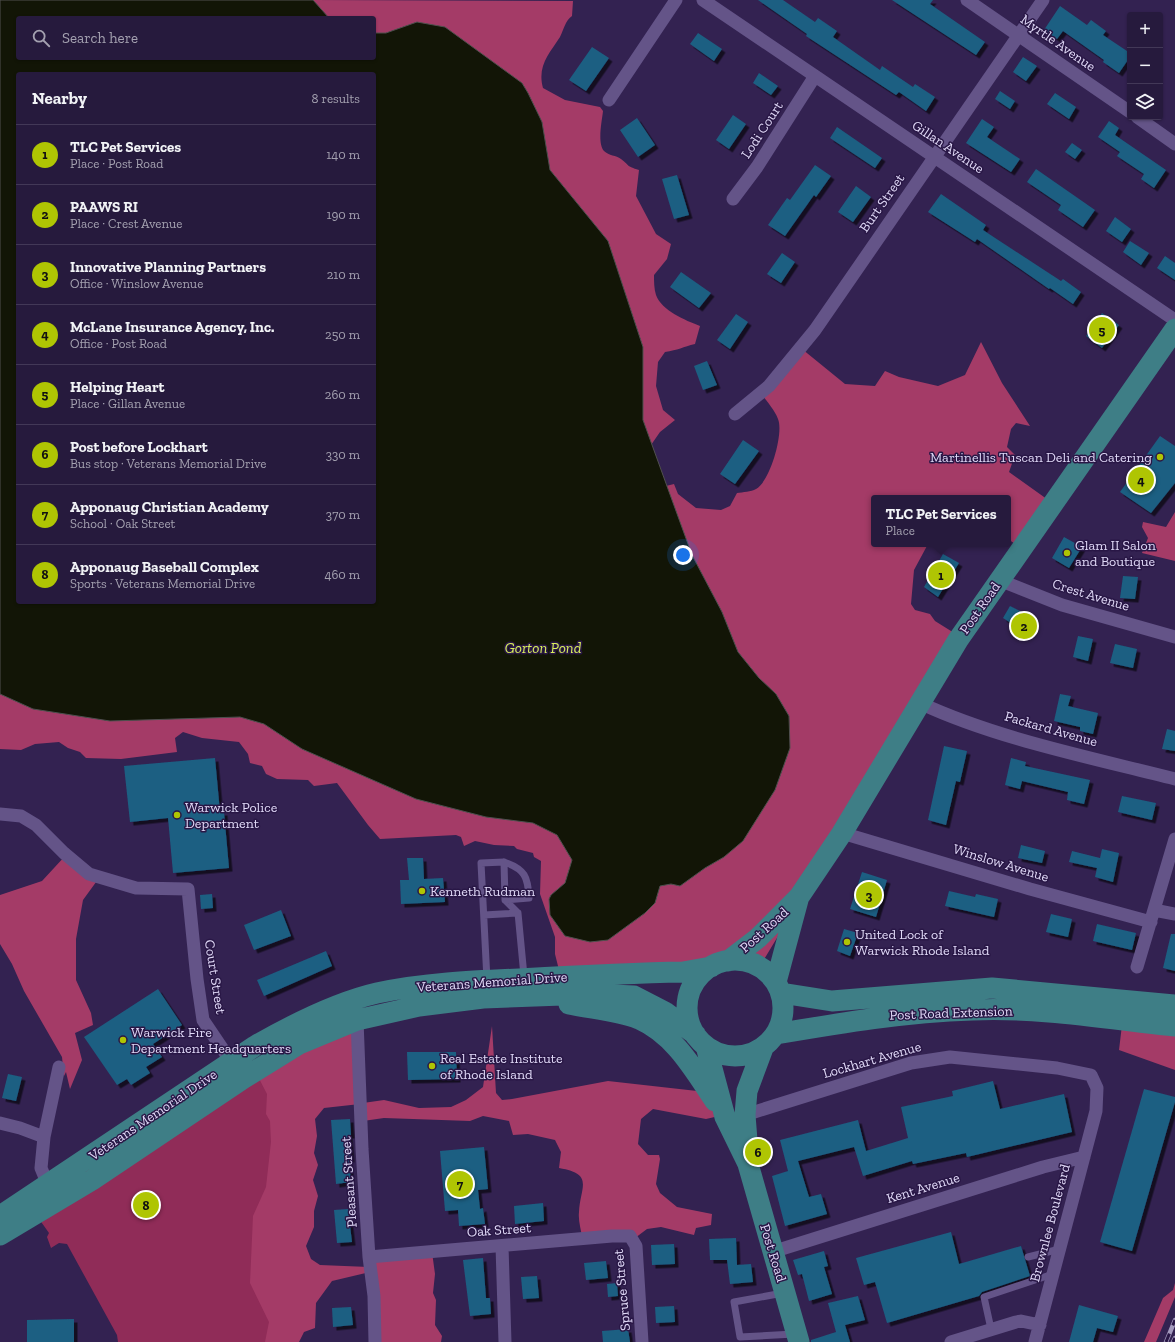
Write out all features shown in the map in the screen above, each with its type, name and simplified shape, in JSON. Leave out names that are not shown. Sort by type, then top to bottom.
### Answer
[{"type":"main road","name":"Post Road","points":[[701,1040],[689,1020],[687,1005],[691,990],[699,977],[758,938],[799,897],[842,833],[958,640],[1175,329]]},
{"type":"main road","name":"Post Road","points":[[769,1041],[782,1014],[778,988],[799,897]]},
{"type":"main road","name":"Post Road","points":[[719,964],[742,961],[755,965],[767,972],[778,988]]},
{"type":"main road","name":"Veterans Memorial Drive","points":[[0,1216],[288,1027],[354,1000],[377,993],[407,987],[461,981],[682,972],[719,964]]},
{"type":"main road","name":"Post Road Extension","points":[[778,988],[832,1001],[992,988],[1175,1005]]},
{"type":"main road","name":"Veterans Memorial Drive","points":[[0,1235],[92,1180],[244,1078],[299,1044],[357,1020],[419,1006],[483,998],[590,994],[634,996],[665,1012],[701,1040]]},
{"type":"main road","points":[[536,997],[615,1012],[639,1019],[658,1030],[682,1052],[735,1116]]},
{"type":"main road","name":"Post Road Extension","points":[[769,1041],[874,1017],[972,1010],[1033,1011],[1175,1026]]},
{"type":"main road","points":[[701,1040],[720,1054],[734,1056],[749,1054],[769,1041]]},
{"type":"main road","points":[[701,1040],[735,1116]]},
{"type":"main road","points":[[735,1116],[769,1041]]},
{"type":"main road","name":"Post Road","points":[[735,1116],[772,1252],[798,1338]]},
{"type":"street","points":[[609,100],[676,0]]},
{"type":"street","name":"Gillan Avenue","points":[[703,0],[1175,320]]},
{"type":"street","name":"Myrtle Avenue","points":[[967,0],[1127,110]]},
{"type":"street","name":"Burt Street","points":[[735,414],[769,386],[815,330],[1043,0]]},
{"type":"street","name":"Lodi Court","points":[[733,199],[757,167],[816,76]]},
{"type":"street","points":[[1141,120],[1175,144]]},
{"type":"street","name":"Crest Avenue","points":[[1000,580],[1062,605],[1175,637]]},
{"type":"street","name":"Packard Avenue","points":[[920,703],[941,713],[1025,740],[1175,779]]},
{"type":"street","name":"Court Street","points":[[0,814],[21,816],[36,825],[64,853],[89,874],[136,888],[188,889],[197,978],[204,1020],[232,1063]]},
{"type":"street","name":"Winslow Avenue","points":[[842,833],[1030,890],[1152,916],[1175,914]]},
{"type":"street","points":[[1136,967],[1175,839]]},
{"type":"street","name":"Pleasant Street","points":[[357,1020],[358,1069],[369,1257],[374,1296],[374,1342]]},
{"type":"street","name":"Lockhart Avenue","points":[[735,1116],[911,1063],[950,1057],[1057,1068],[1090,1075],[1098,1088],[1096,1111]]},
{"type":"street","points":[[48,1185],[41,1168],[44,1137],[59,1067]]},
{"type":"street","name":"Brownlee Boulevard","points":[[1035,1342],[1096,1111]]},
{"type":"street","points":[[0,1123],[20,1128],[44,1137]]},
{"type":"street","name":"Kent Avenue","points":[[772,1252],[1043,1167],[1084,1157]]},
{"type":"street","name":"Oak Street","points":[[369,1257],[612,1236],[630,1236]]},
{"type":"street","name":"Spruce Street","points":[[630,1236],[636,1246],[642,1342]]},
{"type":"street","points":[[502,1246],[505,1342]]},
{"type":"street","points":[[951,1342],[1003,1325],[1022,1321],[1040,1325]]},
{"type":"lane","points":[[504,862],[505,900],[518,913],[524,978]]},
{"type":"lane","points":[[487,980],[481,863],[504,862],[516,866],[528,880],[529,898],[505,900]]},
{"type":"lane","points":[[484,915],[518,913]]},
{"type":"lane","points":[[1028,1257],[1060,1249]]},
{"type":"lane","points":[[991,1330],[984,1297],[1053,1274]]},
{"type":"lane","points":[[785,1293],[734,1302],[740,1337],[798,1338]]},
{"type":"shaded area","points":[[313,0],[573,1],[572,16],[566,23],[560,37],[545,61],[542,73],[543,88],[565,100],[600,107],[603,111],[600,132],[601,143],[604,151],[619,158],[630,167],[639,170],[636,196],[656,234],[671,244],[667,259],[654,275],[654,288],[656,295],[663,306],[681,318],[700,326],[695,344],[665,352],[658,362],[656,386],[663,410],[675,420],[660,432],[651,445],[643,420],[643,347],[608,241],[550,170],[542,122],[522,83],[417,22],[386,33],[376,33],[376,16],[327,16]]},
{"type":"shaded area","points":[[981,342],[1002,383],[1030,426],[1016,423],[1011,429],[1007,447],[1015,455],[1009,472],[1051,502],[1021,548],[1011,541],[1011,495],[871,495],[871,547],[926,547],[914,570],[911,604],[915,610],[930,614],[935,621],[959,636],[760,966],[755,970],[668,968],[561,978],[555,954],[555,937],[540,894],[541,861],[534,857],[533,853],[517,849],[514,846],[494,845],[475,841],[464,846],[461,837],[456,835],[380,839],[337,783],[314,786],[308,780],[277,779],[266,774],[262,766],[250,763],[248,754],[239,742],[202,738],[183,732],[175,738],[177,752],[121,759],[86,758],[80,752],[68,748],[59,742],[35,744],[21,750],[0,749],[0,694],[33,709],[110,721],[240,717],[264,724],[302,749],[416,799],[486,817],[533,823],[557,835],[572,860],[565,883],[551,895],[549,899],[550,915],[565,936],[608,940],[645,913],[655,903],[660,886],[671,884],[680,886],[705,868],[724,857],[775,790],[790,748],[789,716],[776,694],[759,678],[738,652],[722,612],[692,555],[666,486],[674,484],[678,494],[696,508],[721,510],[730,506],[737,493],[754,490],[761,485],[771,467],[779,435],[779,426],[775,412],[761,393],[802,349],[845,384],[875,386],[885,371],[899,377],[938,386],[965,375]]},
{"type":"shaded area","points":[[1175,512],[1175,561],[1142,553],[1148,538],[1142,527],[1143,522],[1166,527]]},
{"type":"shaded area","points":[[66,855],[99,878],[83,900],[76,939],[76,980],[91,1013],[93,1025],[75,1033],[82,1060],[70,1089],[66,1072],[64,1076],[62,1057],[24,991],[12,964],[0,944],[0,895],[42,881]]},
{"type":"shaded area","points":[[353,1015],[363,1103],[384,1100],[419,1108],[451,1107],[466,1100],[483,1087],[492,1026],[496,1093],[502,1100],[608,1081],[706,1092],[732,1113],[706,1119],[653,1109],[641,1119],[638,1144],[648,1155],[659,1155],[660,1159],[656,1184],[660,1193],[677,1207],[712,1214],[711,1225],[696,1228],[694,1235],[661,1227],[647,1229],[635,1238],[582,1237],[579,1215],[583,1183],[577,1174],[559,1168],[561,1152],[555,1140],[528,1134],[513,1135],[509,1121],[483,1116],[470,1121],[384,1118],[363,1121],[360,1104],[324,1108],[315,1119],[317,1136],[314,1153],[318,1165],[313,1180],[318,1196],[314,1211],[314,1227],[306,1246],[311,1259],[320,1265],[369,1267],[372,1256],[432,1252],[435,1274],[433,1293],[436,1300],[435,1325],[442,1336],[441,1342],[374,1342],[370,1272],[332,1281],[316,1303],[315,1328],[304,1332],[299,1342],[265,1342],[269,1322],[250,1283],[253,1216],[266,1187],[271,1142],[270,1121],[266,1114],[267,1094],[252,1065]]},
{"type":"shaded area","points":[[1122,1025],[1175,1031],[1175,1070],[1119,1050]]},
{"type":"shaded area","points":[[274,1069],[286,1342],[118,1342],[117,1335],[67,1244],[59,1243],[51,1248],[47,1237],[49,1233],[32,1209],[36,1201],[166,1116]]},
{"type":"shaded area","points":[[1175,1283],[1175,1297],[1156,1342],[1144,1342],[1163,1298],[1173,1290]]},
{"type":"water","name":"Gorton Pond","points":[[0,0],[313,0],[327,16],[16,16],[16,60],[376,60],[376,33],[386,33],[417,22],[445,27],[522,83],[542,122],[550,170],[608,241],[643,347],[643,420],[692,555],[722,612],[738,652],[759,678],[776,694],[789,716],[790,748],[775,790],[743,841],[724,857],[705,868],[680,886],[671,884],[660,886],[655,903],[645,913],[608,940],[590,942],[565,936],[550,915],[549,899],[551,895],[565,883],[572,860],[557,835],[533,823],[486,817],[416,799],[302,749],[264,724],[240,717],[110,721],[33,709],[0,694]]},
{"type":"building","points":[[758,0],[783,0],[815,22],[818,18],[837,31],[833,37],[880,70],[882,66],[913,87],[915,84],[935,97],[926,111],[899,92],[896,95],[806,36],[807,34]]},
{"type":"building","points":[[892,0],[933,0],[930,4],[985,42],[976,55]]},
{"type":"building","points":[[1060,6],[1087,25],[1091,20],[1106,31],[1103,35],[1127,51],[1127,61],[1119,73],[1103,62],[1104,60],[1063,31],[1057,39],[1044,30]]},
{"type":"building","points":[[698,33],[722,49],[714,61],[690,44]]},
{"type":"building","points":[[592,47],[609,58],[586,91],[569,80]]},
{"type":"building","points":[[1023,57],[1037,66],[1026,81],[1013,72]]},
{"type":"building","points":[[759,73],[778,86],[771,95],[753,83]]},
{"type":"building","points":[[1000,91],[1015,101],[1010,109],[995,99]]},
{"type":"building","points":[[1055,93],[1076,107],[1069,119],[1047,104]]},
{"type":"building","points":[[733,115],[746,124],[729,149],[716,140]]},
{"type":"building","points":[[637,118],[655,145],[638,157],[620,130]]},
{"type":"building","points":[[982,119],[994,127],[987,137],[1020,159],[1011,172],[966,143]]},
{"type":"building","points":[[1109,121],[1119,128],[1115,135],[1166,170],[1154,188],[1141,179],[1144,174],[1117,156],[1120,152],[1098,137]]},
{"type":"building","points":[[837,127],[882,158],[875,168],[830,138]]},
{"type":"building","points":[[1072,143],[1082,150],[1075,159],[1065,152]]},
{"type":"building","points":[[815,165],[831,176],[816,197],[814,195],[785,236],[768,225],[787,198],[790,200]]},
{"type":"building","points":[[1036,169],[1095,210],[1083,227],[1058,210],[1061,205],[1027,182]]},
{"type":"building","points":[[677,175],[689,215],[674,219],[662,179]]},
{"type":"building","points":[[856,186],[871,197],[853,222],[838,212]]},
{"type":"building","points":[[941,194],[986,225],[983,230],[1061,281],[1063,279],[1081,292],[1073,304],[977,239],[975,242],[928,212]]},
{"type":"building","points":[[1115,217],[1131,229],[1122,242],[1106,231]]},
{"type":"building","points":[[1130,241],[1149,253],[1141,265],[1123,252]]},
{"type":"building","points":[[782,253],[795,262],[781,283],[767,274]]},
{"type":"building","points":[[1165,256],[1175,263],[1175,280],[1157,268]]},
{"type":"building","points":[[681,272],[711,293],[699,308],[670,287]]},
{"type":"building","points":[[1102,313],[1119,325],[1102,348],[1086,336]]},
{"type":"building","points":[[736,314],[748,322],[730,349],[717,340]]},
{"type":"building","points":[[707,361],[717,385],[703,390],[694,366]]},
{"type":"building","points":[[1160,436],[1175,446],[1175,483],[1151,513],[1120,492]]},
{"type":"building","points":[[743,440],[759,451],[735,484],[720,474]]},
{"type":"building","name":"Glam II Salon and Boutique","points":[[1064,537],[1082,547],[1069,568],[1052,558]]},
{"type":"building","points":[[943,554],[959,563],[938,597],[924,587]]},
{"type":"building","points":[[1123,576],[1138,577],[1135,599],[1120,598]]},
{"type":"building","points":[[1010,606],[1036,619],[1027,633],[1003,618]]},
{"type":"building","points":[[1078,636],[1093,639],[1088,661],[1073,657]]},
{"type":"building","points":[[1115,644],[1137,649],[1133,668],[1110,663]]},
{"type":"building","points":[[1060,694],[1071,696],[1068,706],[1098,713],[1093,734],[1080,731],[1080,727],[1054,721]]},
{"type":"building","points":[[1167,729],[1175,731],[1175,751],[1162,749]]},
{"type":"building","points":[[944,746],[967,751],[960,782],[956,781],[946,825],[928,820]]},
{"type":"building","name":"Warwick Police Department","points":[[215,758],[220,812],[224,812],[229,868],[173,873],[168,818],[130,822],[124,766]]},
{"type":"building","points":[[1011,758],[1026,762],[1025,766],[1090,780],[1084,804],[1067,800],[1068,792],[1022,781],[1020,789],[1005,785]]},
{"type":"building","points":[[1122,796],[1156,803],[1152,820],[1118,812]]},
{"type":"building","points":[[1021,845],[1045,851],[1042,863],[1018,858]]},
{"type":"building","points":[[1102,849],[1119,853],[1113,882],[1095,877],[1097,868],[1069,862],[1072,851],[1100,858]]},
{"type":"building","name":"Kenneth Rudman","points":[[407,858],[423,858],[424,879],[443,878],[445,902],[401,904],[400,880],[409,880]]},
{"type":"building","points":[[862,872],[887,880],[876,917],[850,909]]},
{"type":"building","points":[[949,891],[975,897],[976,894],[998,899],[994,917],[945,906]]},
{"type":"building","points":[[212,894],[213,908],[201,909],[200,895]]},
{"type":"building","points":[[281,910],[291,936],[254,950],[244,925]]},
{"type":"building","points":[[1051,914],[1072,919],[1068,937],[1046,932]]},
{"type":"building","points":[[1097,924],[1136,933],[1132,950],[1093,941]]},
{"type":"building","name":"United Lock of Warwick Rhode Island","points":[[844,929],[858,933],[850,956],[837,951]]},
{"type":"building","points":[[1171,934],[1175,934],[1175,971],[1163,968]]},
{"type":"building","points":[[326,951],[332,966],[264,996],[257,980]]},
{"type":"building","name":"Warwick Fire Department Headquarters","points":[[158,989],[182,1025],[153,1044],[162,1057],[146,1067],[150,1073],[131,1085],[127,1079],[117,1085],[84,1037]]},
{"type":"building","name":"Real Estate Institute of Rhode Island","points":[[407,1052],[456,1052],[457,1079],[408,1080]]},
{"type":"building","points":[[8,1074],[22,1077],[16,1101],[2,1098]]},
{"type":"building","points":[[993,1081],[1000,1109],[1064,1094],[1072,1132],[967,1157],[966,1153],[913,1164],[912,1161],[863,1176],[854,1147],[798,1161],[809,1197],[821,1194],[827,1214],[785,1226],[772,1176],[788,1171],[780,1140],[858,1120],[866,1151],[908,1138],[901,1107],[953,1096],[952,1091]]},
{"type":"building","points":[[1144,1089],[1175,1097],[1175,1102],[1132,1251],[1100,1242]]},
{"type":"building","points":[[350,1119],[351,1135],[349,1135],[351,1159],[349,1159],[351,1182],[336,1184],[331,1120]]},
{"type":"building","points":[[484,1147],[488,1189],[478,1190],[480,1209],[483,1208],[485,1224],[459,1226],[458,1210],[445,1211],[440,1151]]},
{"type":"building","points":[[543,1203],[544,1221],[515,1224],[514,1206]]},
{"type":"building","points":[[348,1209],[352,1242],[337,1243],[334,1210]]},
{"type":"building","points":[[951,1232],[959,1264],[1021,1246],[1030,1276],[982,1292],[979,1296],[887,1323],[875,1282],[864,1285],[856,1258]]},
{"type":"building","points":[[736,1238],[737,1265],[751,1264],[753,1282],[730,1284],[727,1260],[710,1260],[709,1239]]},
{"type":"building","points":[[674,1244],[675,1264],[652,1265],[651,1245]]},
{"type":"building","points":[[824,1251],[828,1266],[824,1267],[832,1294],[809,1301],[802,1274],[798,1275],[793,1260]]},
{"type":"building","points":[[483,1258],[486,1298],[490,1298],[491,1314],[470,1316],[463,1260]]},
{"type":"building","points":[[606,1261],[608,1278],[586,1280],[584,1263]]},
{"type":"building","points":[[537,1276],[539,1298],[523,1299],[521,1277]]},
{"type":"building","points":[[617,1283],[618,1296],[608,1297],[607,1284]]},
{"type":"building","points":[[858,1296],[865,1320],[845,1325],[850,1342],[811,1342],[811,1340],[836,1332],[828,1303]]},
{"type":"building","points":[[1079,1305],[1118,1316],[1113,1332],[1097,1328],[1093,1342],[1069,1342]]},
{"type":"building","points":[[674,1306],[675,1322],[656,1323],[655,1307]]},
{"type":"building","points":[[351,1307],[353,1325],[333,1327],[332,1308]]},
{"type":"building","points":[[74,1319],[74,1342],[27,1342],[27,1320]]},
{"type":"building","points":[[628,1329],[630,1342],[603,1342],[602,1331]]},
{"type":"railway","points":[[1166,1342],[1175,1320]]},
{"type":"railway","points":[[1173,1342],[1175,1338]]},
{"type":"place","name":"Helping Heart","points":[[1102,330]]},
{"type":"place","name":"Martinellis Tuscan Deli and Catering","points":[[1160,457]]},
{"type":"place","name":"McLane Insurance Agency, Inc.","points":[[1141,480]]},
{"type":"place","name":"Glam II Salon and Boutique","points":[[1067,553]]},
{"type":"place","name":"TLC Pet Services","points":[[941,575]]},
{"type":"place","name":"PAAWS RI","points":[[1024,626]]},
{"type":"place","name":"Warwick Police Department","points":[[177,815]]},
{"type":"place","name":"Kenneth Rudman","points":[[422,891]]},
{"type":"place","name":"Innovative Planning Partners","points":[[869,895]]},
{"type":"place","name":"United Lock of Warwick Rhode Island","points":[[847,942]]},
{"type":"place","name":"Warwick Fire Department Headquarters","points":[[123,1040]]},
{"type":"place","name":"Real Estate Institute of Rhode Island","points":[[432,1066]]},
{"type":"place","name":"Post before Lockhart","points":[[758,1152]]},
{"type":"place","name":"Apponaug Christian Academy","points":[[460,1184]]},
{"type":"place","name":"Apponaug Baseball Complex","points":[[146,1205]]}]
